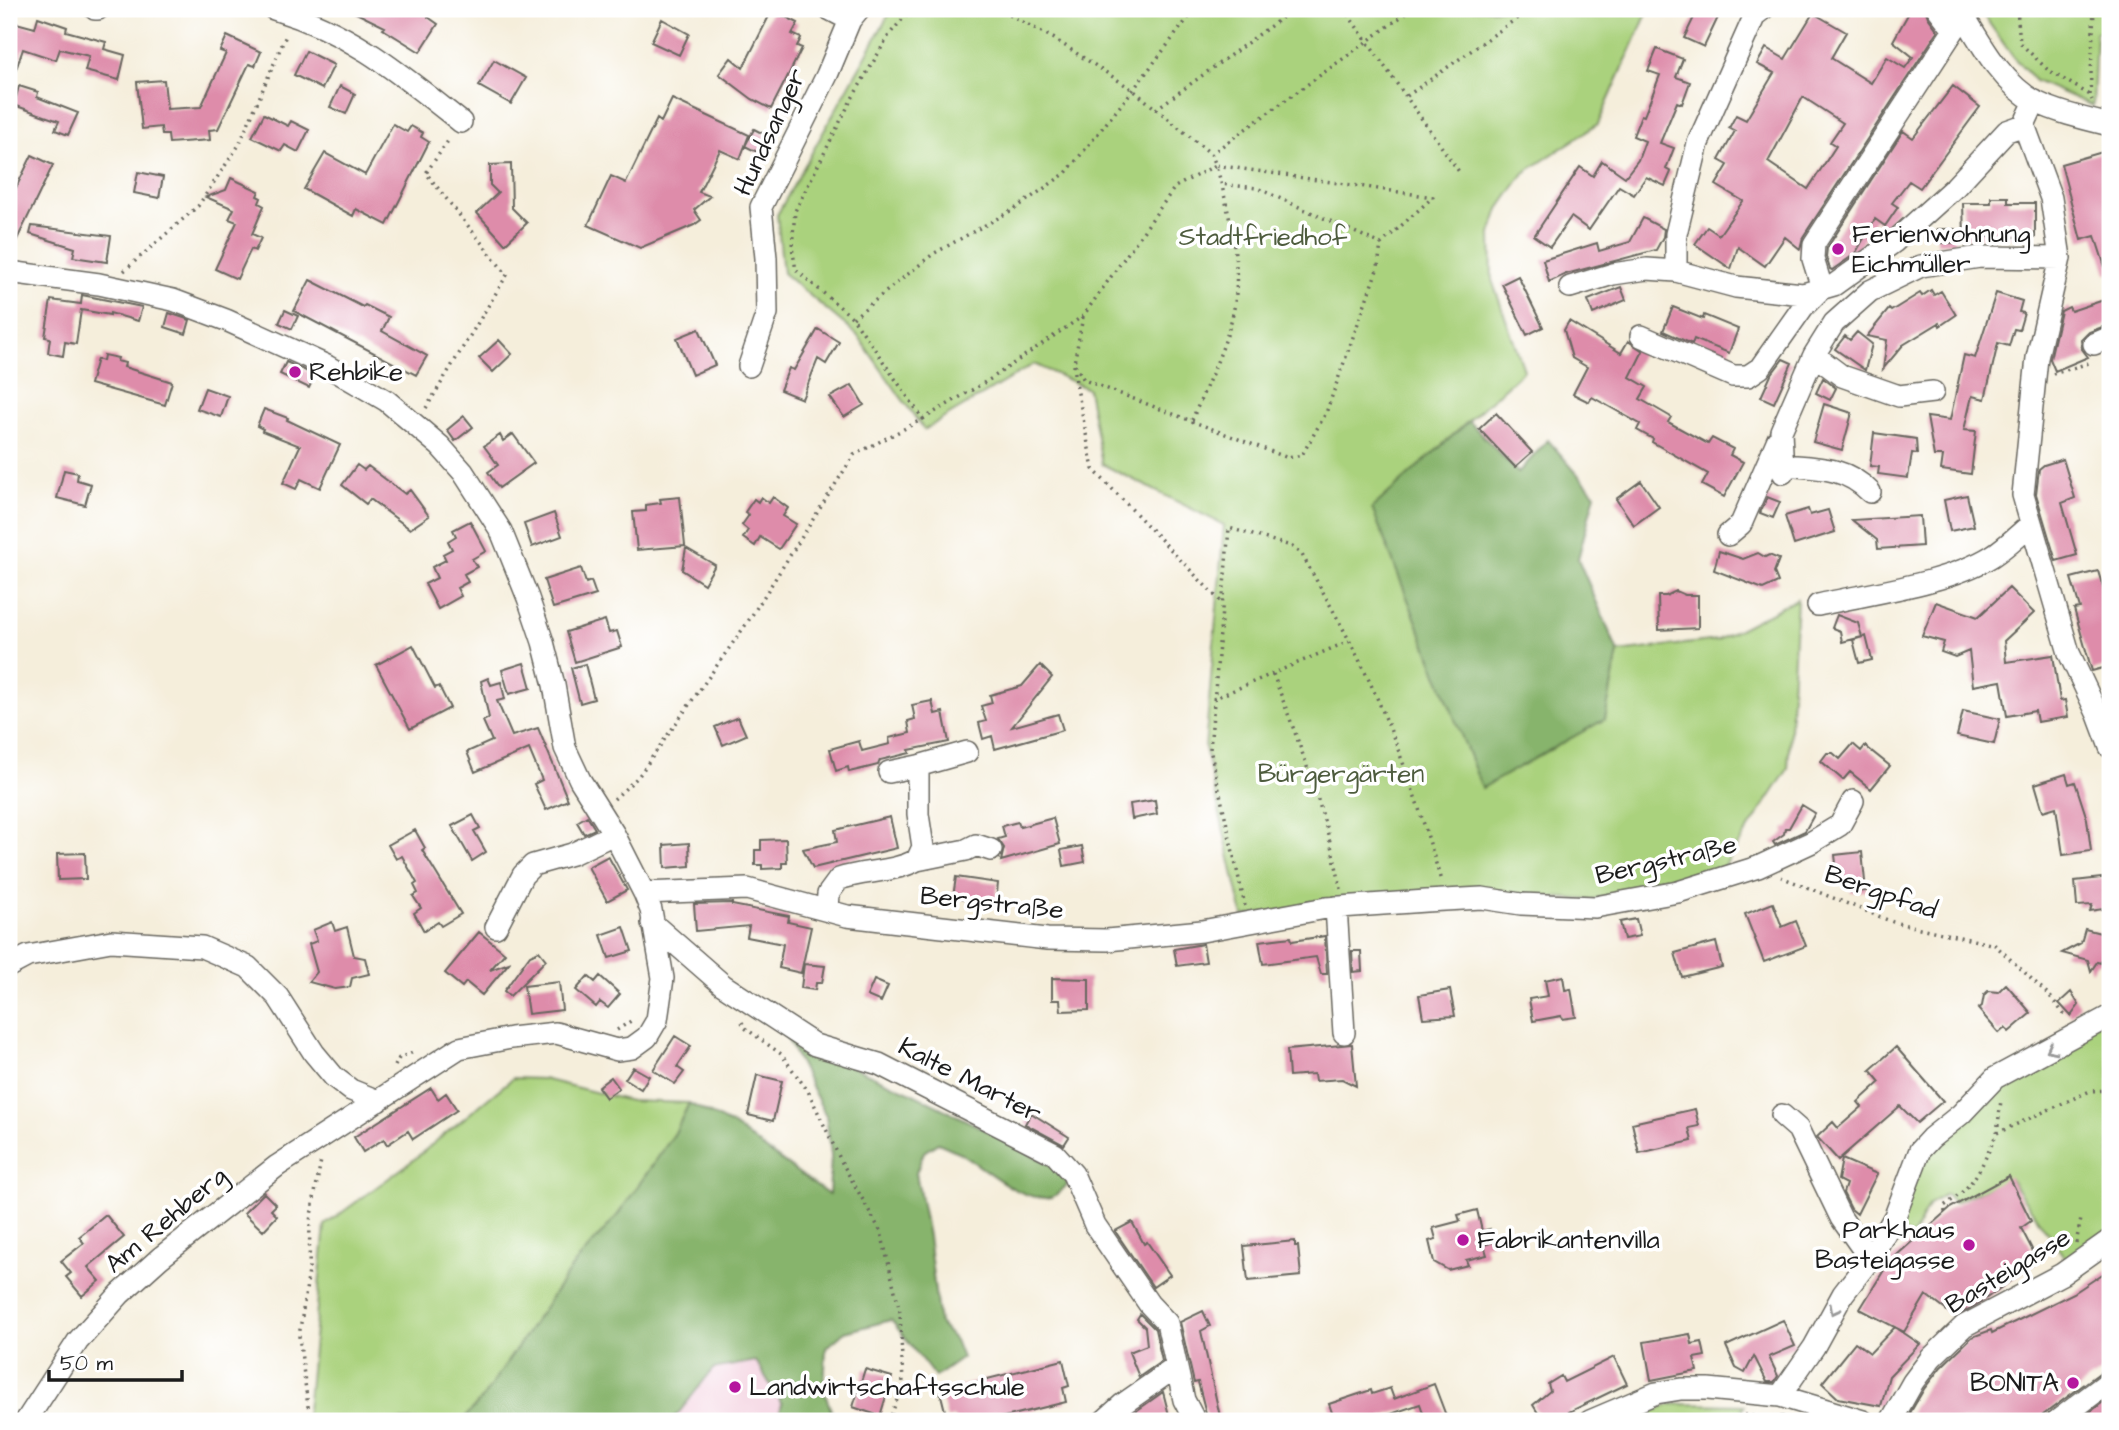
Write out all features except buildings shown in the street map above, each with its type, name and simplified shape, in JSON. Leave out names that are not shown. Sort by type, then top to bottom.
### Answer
[{"type":"street","points":[[829,9],[855,14]]},
{"type":"street","points":[[1676,271],[1676,234],[1698,143],[1755,15],[1763,9]]},
{"type":"street","points":[[1822,288],[1812,259],[1814,244],[1954,30],[1938,9]]},
{"type":"street","points":[[1960,9],[1987,54],[2010,81],[2035,101],[2106,124]]},
{"type":"street","points":[[284,12],[344,36],[386,62],[461,122]]},
{"type":"street","name":"Hundsanger","points":[[749,366],[767,313],[766,258],[761,207],[855,14]]},
{"type":"street","points":[[2035,101],[2024,125],[2050,198],[2060,258],[2037,358],[2023,495],[2069,653],[2110,747]]},
{"type":"street","points":[[1570,287],[1613,274],[1647,269],[1676,271],[1736,287],[1803,294],[1834,285],[1894,243],[1955,187],[2007,131],[2024,125]]},
{"type":"street","points":[[1728,536],[1741,524],[1814,355],[1835,323],[1870,291],[1921,266],[1980,257],[2060,258]]},
{"type":"street","points":[[9,272],[99,284],[173,300],[277,342],[327,366],[387,401],[416,424],[463,472],[501,531],[543,642],[565,748],[580,780],[614,834],[649,909]]},
{"type":"street","points":[[1641,336],[1733,376],[1748,376],[1760,368],[1803,307],[1822,288]]},
{"type":"street","points":[[1814,355],[1842,376],[1899,396],[1933,392]]},
{"type":"street","points":[[1781,430],[1782,469],[1836,471],[1858,479],[1870,492]]},
{"type":"street","points":[[1818,605],[1939,577],[1972,566],[1992,556],[2030,525]]},
{"type":"street","points":[[889,772],[967,752]]},
{"type":"street","points":[[917,860],[923,847],[918,814],[918,766]]},
{"type":"street","name":"Bergstraße","points":[[649,909],[747,889],[847,916],[1047,939],[1107,940],[1202,931],[1340,907],[1482,898],[1521,905],[1595,907],[1678,892],[1758,867],[1812,842],[1840,825],[1853,801]]},
{"type":"street","points":[[496,927],[523,875],[533,865],[572,854],[614,834]]},
{"type":"street","points":[[827,909],[828,894],[839,879],[861,873],[894,870],[917,860],[966,850],[976,845],[991,850]]},
{"type":"street","points":[[1340,907],[1344,1033]]},
{"type":"street","name":"Am Rehberg","points":[[26,1421],[78,1342],[120,1294],[160,1258],[277,1166],[459,1048],[556,1033],[617,1049],[632,1048],[646,1037],[657,1020],[663,978],[649,909]]},
{"type":"street","name":"Kalte Marter","points":[[649,909],[723,985],[815,1045],[879,1064],[1055,1154],[1073,1174],[1095,1225],[1149,1304],[1167,1323],[1184,1400],[1195,1421]]},
{"type":"street","points":[[9,966],[28,956],[111,941],[202,947],[248,967],[278,997],[314,1054],[334,1077],[351,1090],[379,1101]]},
{"type":"street","points":[[1780,1396],[1814,1347],[1843,1294],[1870,1259],[1895,1216],[1920,1150],[1961,1114],[1995,1077],[2110,1016]]},
{"type":"street","points":[[1782,1115],[1798,1129],[1841,1218],[1870,1259]]},
{"type":"street","name":"Basteigasse","points":[[1891,1421],[1931,1358],[1964,1326],[2062,1274],[2110,1240]]},
{"type":"street","points":[[1104,1421],[1123,1404],[1177,1367]]},
{"type":"street","points":[[2057,1421],[2110,1381]]},
{"type":"street","points":[[1590,1421],[1656,1393],[1681,1389],[1780,1396],[1863,1421]]},
{"type":"path","points":[[911,9],[889,35],[850,102],[794,211],[792,247],[796,270],[853,318],[923,419]]},
{"type":"path","points":[[998,9],[1053,38],[1133,90],[1212,154],[1222,184],[1234,251],[1236,293],[1229,327],[1192,420]]},
{"type":"path","points":[[853,318],[933,254],[1016,208],[1066,173],[1195,9]]},
{"type":"path","points":[[1156,109],[1294,9]]},
{"type":"path","points":[[1344,9],[1460,173]]},
{"type":"path","points":[[1212,154],[1412,9]]},
{"type":"path","points":[[1406,96],[1530,9]]},
{"type":"path","points":[[2017,9],[2020,43],[2048,70],[2090,95],[2106,124]]},
{"type":"path","points":[[2090,95],[2094,9]]},
{"type":"path","points":[[99,284],[114,279],[198,206],[239,145],[284,12]]},
{"type":"path","points":[[416,424],[507,275],[426,173],[461,122]]},
{"type":"path","points":[[600,811],[638,777],[646,766],[747,623],[854,455],[923,419],[992,378],[1083,316],[1175,187],[1216,165],[1433,197],[1381,244],[1378,267],[1326,413],[1302,455],[1288,458],[1084,380],[1074,363]]},
{"type":"path","points":[[1222,184],[1258,188],[1381,244]]},
{"type":"path","points":[[1083,316],[1074,363],[1093,469],[1222,603]]},
{"type":"path","points":[[2035,380],[2099,360],[2102,341]]},
{"type":"path","points":[[1249,922],[1210,749],[1228,528],[1291,546],[1301,553],[1349,641],[1389,726],[1414,791],[1447,900]]},
{"type":"path","points":[[1213,699],[1349,641]]},
{"type":"path","points":[[1273,674],[1307,762],[1326,823],[1340,907]]},
{"type":"path","name":"Bergpfad","points":[[1758,867],[1893,922],[1995,945],[2049,995],[2077,1035]]},
{"type":"path","points":[[740,1017],[745,1028],[781,1054],[808,1091],[841,1161],[881,1232],[900,1312],[903,1384],[889,1421]]},
{"type":"path","points":[[1945,1212],[1944,1206],[1963,1194],[1975,1178],[1997,1133],[2090,1091],[2110,1090]]},
{"type":"path","points":[[308,1421],[299,1336],[309,1271],[310,1221],[325,1135]]},
{"type":"path","points":[[1718,1421],[1744,1415]]},
{"type":"shaded area","name":"Landwirtschaftsschule","points":[[756,1361],[782,1404],[777,1421],[670,1421],[713,1369]]},
{"type":"green space","name":"Stadtfriedhof","points":[[892,9],[1649,9],[1598,124],[1524,173],[1499,209],[1491,234],[1492,280],[1524,370],[1414,471],[1605,719],[1618,652],[1718,640],[1797,599],[1788,769],[1723,868],[1590,900],[1443,889],[1243,916],[1205,748],[1224,525],[1102,464],[1088,389],[1034,364],[924,430],[857,335],[783,273],[777,215]]},
{"type":"green space","points":[[1979,9],[2110,9],[2110,32],[2096,32],[2093,106],[2035,81],[2014,58]]},
{"type":"green space","points":[[1469,421],[1518,473],[1548,440],[1595,494],[1578,559],[1618,652],[1605,719],[1482,788],[1372,508]]},
{"type":"green space","points":[[2110,1016],[2110,1239],[2067,1261],[2010,1179],[1954,1202],[1946,1194],[1929,1204],[1912,1237],[1894,1225],[1924,1152],[1997,1081]]},
{"type":"green space","points":[[787,1038],[907,1091],[990,1132],[1055,1167],[1068,1184],[1052,1197],[1035,1197],[1012,1188],[958,1152],[938,1143],[924,1152],[916,1173],[928,1236],[939,1323],[955,1340],[962,1358],[935,1377],[891,1320],[845,1332],[826,1348],[824,1391],[835,1421],[777,1421],[782,1404],[756,1361],[713,1369],[670,1421],[462,1421],[482,1399],[572,1267],[617,1216],[675,1133],[689,1103],[732,1125],[829,1195],[831,1155],[826,1116]]},
{"type":"green space","points":[[513,1078],[543,1079],[630,1101],[689,1103],[675,1133],[617,1216],[572,1267],[482,1399],[462,1421],[306,1421],[325,1225],[412,1161]]},
{"type":"green space","points":[[1673,1404],[1744,1405],[1736,1421],[1625,1421]]},
{"type":"place","name":"Ferienwohnung Eichmüller","points":[[1838,249]]},
{"type":"place","name":"Rehbike","points":[[295,372]]},
{"type":"place","name":"Fabrikantenvilla","points":[[1463,1240]]},
{"type":"place","name":"Parkhaus Basteigasse","points":[[1969,1245]]},
{"type":"place","name":"BONITA","points":[[2073,1383]]},
{"type":"place","name":"Landwirtschaftsschule","points":[[735,1387]]},
{"type":"park label","name":"Bürgergärten","points":[[1341,774]]}]
